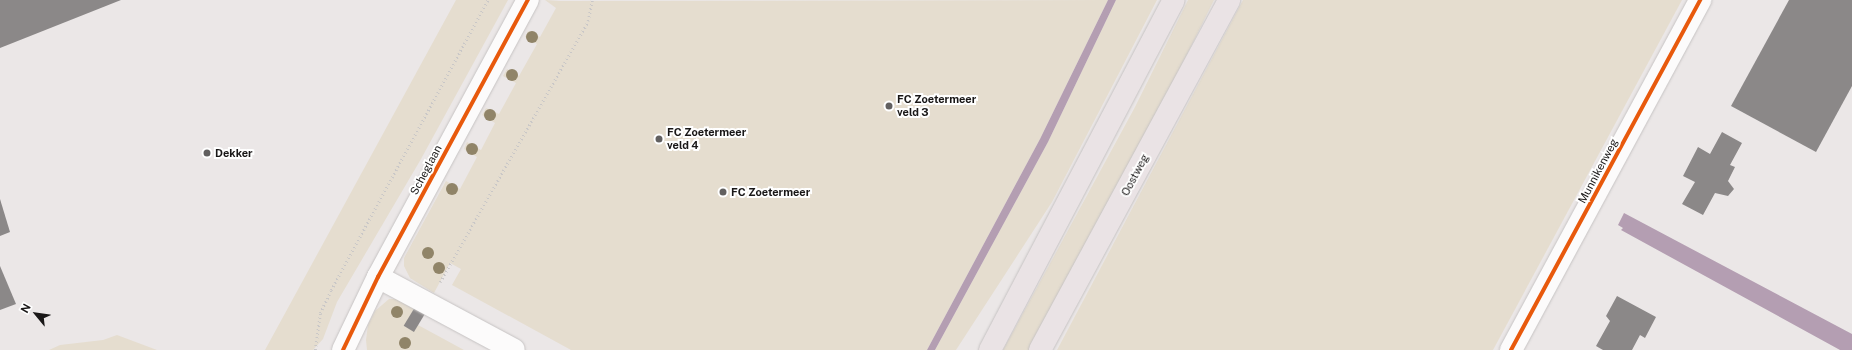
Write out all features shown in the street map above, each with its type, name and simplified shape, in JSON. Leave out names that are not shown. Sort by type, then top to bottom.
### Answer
[{"type":"main road","points":[[990,350],[1174,0]]},
{"type":"main road","name":"Oostweg","points":[[1040,350],[1229,0]]},
{"type":"street","name":"Scheglaan","points":[[343,350],[378,277],[528,0]]},
{"type":"street","name":"Munnikenweg","points":[[1512,350],[1700,0]]},
{"type":"street","points":[[378,277],[514,350]]},
{"type":"path","points":[[315,350],[320,313],[331,290],[488,0]]},
{"type":"path","points":[[428,304],[588,22],[592,0]]},
{"type":"shaded area","points":[[456,0],[508,0],[421,159],[337,302],[323,339],[313,350],[265,350]]},
{"type":"shaded area","name":"FC Zoetermeer","points":[[545,0],[1108,0],[1040,139],[927,350],[571,350],[452,285],[461,269],[450,263],[434,293],[410,278],[404,266],[404,258],[446,181],[460,189],[477,157],[464,149],[467,142],[481,150],[495,123],[482,115],[486,108],[499,114],[516,83],[503,76],[507,69],[519,76],[537,44],[525,37],[528,31],[540,37],[556,8]]},
{"type":"shaded area","points":[[1108,0],[1116,0],[1048,142],[935,350],[927,350],[1040,139]]},
{"type":"shaded area","points":[[1116,0],[1157,0],[1052,202],[956,350],[935,350],[1048,142]]},
{"type":"shaded area","points":[[1188,0],[1214,0],[1156,117],[1030,350],[1003,350],[1135,107]]},
{"type":"shaded area","points":[[1243,0],[1682,0],[1493,350],[1057,350]]},
{"type":"shaded area","points":[[1624,213],[1852,334],[1852,350],[1840,350],[1621,230],[1623,228],[1618,225]]},
{"type":"shaded area","points":[[389,299],[399,299],[415,307],[405,326],[414,331],[418,325],[464,350],[367,350],[366,340],[368,325],[375,311]]},
{"type":"shaded area","points":[[117,335],[157,350],[49,350],[60,345],[103,340]]},
{"type":"building","points":[[0,0],[121,0],[0,48]]},
{"type":"building","points":[[1789,0],[1852,0],[1852,86],[1816,152],[1731,106]]},
{"type":"building","points":[[1722,132],[1742,143],[1730,165],[1735,167],[1728,181],[1734,189],[1728,196],[1715,193],[1703,215],[1682,204],[1695,182],[1683,176],[1698,147],[1710,154]]},
{"type":"building","points":[[0,199],[10,232],[0,236]]},
{"type":"building","points":[[0,266],[16,304],[0,310]]},
{"type":"building","points":[[1617,296],[1656,317],[1645,338],[1640,335],[1632,350],[1603,350],[1596,346],[1610,321],[1606,316]]},
{"type":"building","points":[[415,307],[425,313],[414,332],[404,326]]},
{"type":"cycle path","points":[[343,350],[378,277],[528,0]]},
{"type":"cycle path","points":[[1511,350],[1700,0]]},
{"type":"place","name":"FC Zoetermeer veld 3","points":[[889,106]]},
{"type":"place","name":"FC Zoetermeer veld 4","points":[[659,139]]},
{"type":"place","name":"Dekker","points":[[207,153]]},
{"type":"place","name":"FC Zoetermeer","points":[[723,192]]}]
